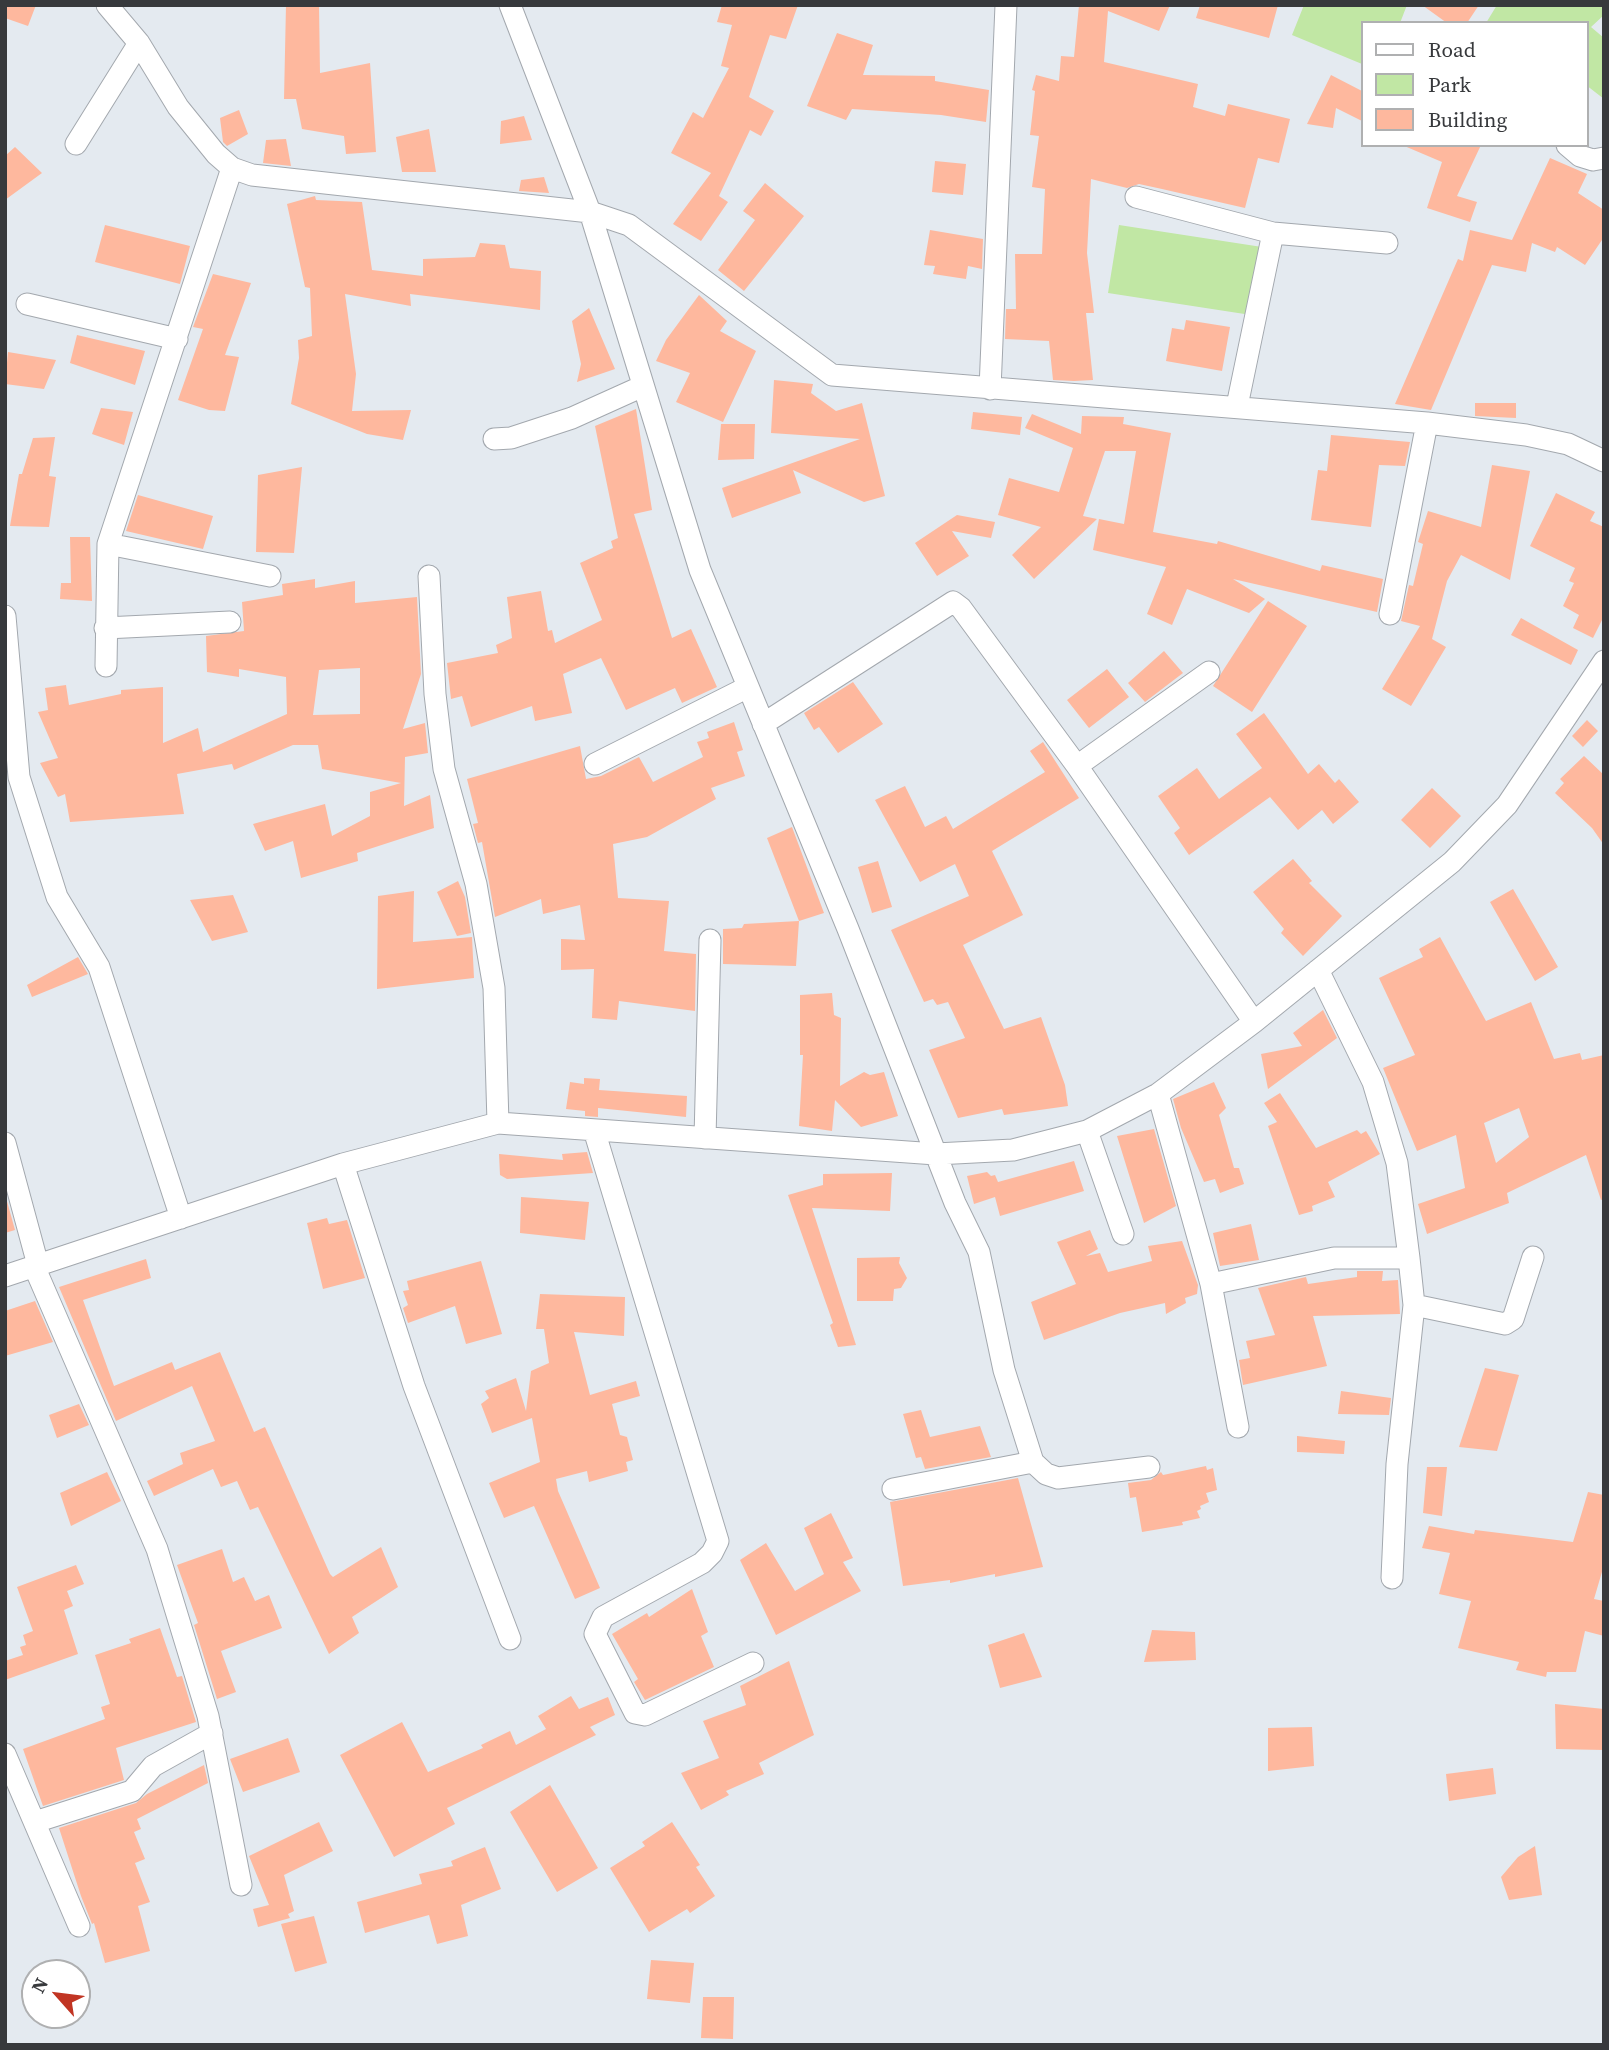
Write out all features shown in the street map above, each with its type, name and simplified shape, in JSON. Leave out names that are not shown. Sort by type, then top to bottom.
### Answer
[{"type":"street","points":[[107,5],[139,43],[178,107],[216,154],[232,168],[252,175],[590,212],[629,225],[832,375],[1427,423],[1526,435],[1568,444],[1604,461]]},
{"type":"street","points":[[510,5],[590,212],[700,570],[936,1154],[979,1252],[1004,1370],[1033,1462],[1046,1474],[1058,1478],[1149,1467]]},
{"type":"street","points":[[990,389],[1006,5]]},
{"type":"street","points":[[76,144],[139,43]]},
{"type":"street","points":[[1569,147],[1580,156],[1593,160],[1604,158]]},
{"type":"street","points":[[106,666],[108,544],[232,168]]},
{"type":"street","points":[[1136,197],[1273,233],[1387,243]]},
{"type":"street","points":[[1237,406],[1273,233]]},
{"type":"street","points":[[27,304],[177,339]]},
{"type":"street","points":[[494,439],[511,438],[572,418],[643,386]]},
{"type":"street","points":[[1390,614],[1427,423]]},
{"type":"street","points":[[108,544],[270,576]]},
{"type":"street","points":[[429,576],[435,694],[444,769],[476,884],[494,988],[498,1123]]},
{"type":"street","points":[[763,724],[953,602],[961,608],[1077,766],[1254,1022]]},
{"type":"street","points":[[5,616],[12,778],[57,897],[99,967],[181,1218]]},
{"type":"street","points":[[105,628],[230,622]]},
{"type":"street","points":[[5,1276],[343,1164],[498,1123],[936,1154],[1013,1150],[1087,1131],[1158,1094],[1254,1022],[1452,862],[1507,805],[1604,661]]},
{"type":"street","points":[[1077,766],[1209,672]]},
{"type":"street","points":[[595,764],[748,687]]},
{"type":"street","points":[[705,1138],[709,940]]},
{"type":"street","points":[[1318,970],[1373,1082],[1398,1163],[1414,1305],[1397,1464],[1392,1578]]},
{"type":"street","points":[[1158,1094],[1210,1284],[1238,1427]]},
{"type":"street","points":[[594,1130],[718,1541],[712,1553],[702,1563],[603,1617],[595,1634],[635,1713],[645,1715],[752,1663]]},
{"type":"street","points":[[1087,1131],[1123,1234]]},
{"type":"street","points":[[5,1143],[36,1266],[157,1549],[212,1733],[241,1885]]},
{"type":"street","points":[[343,1164],[414,1386],[510,1639]]},
{"type":"street","points":[[1414,1305],[1505,1324],[1513,1320],[1533,1257]]},
{"type":"street","points":[[1210,1284],[1334,1258],[1409,1258]]},
{"type":"street","points":[[894,1489],[1033,1462]]},
{"type":"street","points":[[35,1822],[132,1791],[153,1766],[212,1733]]},
{"type":"street","points":[[5,1754],[79,1926]]},
{"type":"green space","points":[[1304,5],[1407,5],[1401,21],[1360,21],[1360,63],[1292,35]]},
{"type":"green space","points":[[1497,5],[1604,5],[1604,15],[1591,27],[1604,38],[1604,99],[1588,87],[1588,21],[1487,21]]},
{"type":"green space","points":[[1119,225],[1262,247],[1251,315],[1108,293]]},
{"type":"building","points":[[5,5],[36,5],[28,26],[5,18]]},
{"type":"building","points":[[286,5],[319,5],[320,73],[370,63],[376,152],[346,154],[344,136],[302,129],[296,99],[284,99]]},
{"type":"building","points":[[722,5],[798,5],[786,39],[770,35],[749,97],[774,111],[761,136],[750,130],[719,196],[728,202],[701,241],[673,224],[711,173],[671,153],[693,112],[703,118],[729,68],[721,66],[732,25],[717,22]]},
{"type":"building","points":[[1079,5],[1170,5],[1159,31],[1108,11],[1104,62],[1198,84],[1193,107],[1225,116],[1228,104],[1290,119],[1279,163],[1258,158],[1245,208],[1139,184],[1127,188],[1091,179],[1087,253],[1094,313],[1086,313],[1093,380],[1074,381],[1053,380],[1049,341],[1005,339],[1006,309],[1016,309],[1015,254],[1042,254],[1045,189],[1032,187],[1039,136],[1030,135],[1035,91],[1032,90],[1036,75],[1059,81],[1061,56],[1074,57]]},
{"type":"building","points":[[1200,5],[1278,5],[1269,38],[1196,18]]},
{"type":"building","points":[[1422,5],[1479,5],[1468,21],[1444,21]]},
{"type":"building","points":[[837,33],[873,45],[863,75],[935,76],[935,81],[989,90],[986,122],[941,115],[852,109],[846,120],[807,106]]},
{"type":"building","points":[[1331,75],[1360,90],[1360,120],[1336,108],[1333,128],[1307,124]]},
{"type":"building","points":[[239,110],[248,134],[227,146],[223,142],[220,118]]},
{"type":"building","points":[[524,116],[532,140],[500,144],[501,121]]},
{"type":"building","points":[[429,129],[436,172],[402,172],[396,137]]},
{"type":"building","points":[[286,139],[291,166],[263,163],[266,140]]},
{"type":"building","points":[[15,147],[42,173],[5,200],[5,156]]},
{"type":"building","points":[[1407,147],[1480,147],[1457,196],[1477,202],[1470,222],[1427,208],[1442,162]]},
{"type":"building","points":[[1550,158],[1587,174],[1578,193],[1604,210],[1604,237],[1585,265],[1557,247],[1555,252],[1532,243],[1526,272],[1492,265],[1431,410],[1395,404],[1458,259],[1463,261],[1470,230],[1512,240]]},
{"type":"building","points":[[935,161],[966,164],[963,195],[932,192]]},
{"type":"building","points":[[544,177],[549,193],[519,191],[521,180]]},
{"type":"building","points":[[765,183],[804,216],[744,291],[718,270],[755,220],[743,211]]},
{"type":"building","points":[[315,196],[316,200],[362,202],[372,270],[423,276],[423,259],[475,257],[480,243],[505,245],[510,268],[541,271],[540,310],[410,294],[411,306],[345,294],[356,374],[352,411],[411,410],[403,440],[367,434],[291,404],[299,358],[298,340],[312,336],[310,288],[305,287],[287,204]]},
{"type":"building","points":[[105,225],[190,246],[180,284],[95,262]]},
{"type":"building","points":[[930,230],[983,239],[982,269],[968,266],[966,279],[933,274],[935,266],[924,265]]},
{"type":"building","points":[[213,274],[251,283],[225,355],[239,357],[225,411],[209,410],[178,400],[203,329],[193,327]]},
{"type":"building","points":[[699,295],[727,321],[720,331],[756,351],[723,422],[676,402],[690,373],[656,361],[666,340]]},
{"type":"building","points":[[589,308],[615,369],[577,382],[581,364],[572,321]]},
{"type":"building","points":[[1186,320],[1230,327],[1222,371],[1166,361],[1172,328],[1184,330]]},
{"type":"building","points":[[77,335],[145,351],[135,385],[70,363]]},
{"type":"building","points":[[8,352],[56,360],[44,389],[5,384]]},
{"type":"building","points":[[774,380],[813,384],[811,393],[836,411],[862,403],[885,496],[864,502],[793,470],[801,493],[732,518],[722,488],[860,439],[771,433]]},
{"type":"building","points":[[1475,403],[1516,403],[1516,418],[1475,416]]},
{"type":"building","points":[[101,408],[133,412],[124,445],[92,434]]},
{"type":"building","points":[[636,409],[652,510],[634,514],[672,638],[691,629],[717,687],[682,703],[675,688],[626,710],[601,658],[563,674],[572,713],[535,721],[532,706],[471,727],[462,696],[451,699],[447,663],[498,653],[496,645],[512,638],[507,597],[541,591],[548,631],[552,630],[555,643],[602,620],[580,563],[613,548],[611,541],[618,538],[595,426]]},
{"type":"building","points":[[973,412],[1022,417],[1020,435],[971,429]]},
{"type":"building","points":[[1032,414],[1081,434],[1082,416],[1124,417],[1123,424],[1171,433],[1153,532],[1217,544],[1218,541],[1320,571],[1322,565],[1383,579],[1377,612],[1233,579],[1265,599],[1249,613],[1187,589],[1172,625],[1147,614],[1166,567],[1093,550],[1099,519],[1124,524],[1136,451],[1105,451],[1083,516],[1097,519],[1034,579],[1012,555],[1041,527],[998,515],[1009,478],[1059,492],[1073,448],[1025,428]]},
{"type":"building","points":[[721,424],[755,424],[754,459],[718,460]]},
{"type":"building","points":[[1331,435],[1410,442],[1405,466],[1379,465],[1371,527],[1311,520],[1318,470],[1327,471]]},
{"type":"building","points":[[55,437],[49,476],[56,477],[49,527],[10,526],[19,474],[22,474],[33,438]]},
{"type":"building","points":[[1492,465],[1530,471],[1510,580],[1461,555],[1447,581],[1432,639],[1446,647],[1411,706],[1382,689],[1420,626],[1401,621],[1409,585],[1413,586],[1423,544],[1418,542],[1428,511],[1481,527]]},
{"type":"building","points":[[302,467],[294,553],[256,552],[258,475]]},
{"type":"building","points":[[1556,493],[1595,512],[1590,521],[1604,527],[1604,616],[1593,638],[1573,628],[1579,615],[1563,606],[1574,583],[1569,581],[1575,568],[1530,546]]},
{"type":"building","points":[[138,495],[213,516],[203,549],[126,531]]},
{"type":"building","points":[[957,515],[995,522],[991,538],[952,531],[969,556],[937,576],[915,543]]},
{"type":"building","points":[[70,537],[90,537],[92,601],[60,599],[61,583],[71,583]]},
{"type":"building","points":[[315,579],[315,588],[355,581],[355,603],[417,597],[421,674],[403,729],[425,723],[428,753],[405,757],[404,806],[430,795],[434,828],[357,853],[358,861],[301,878],[293,841],[265,851],[253,824],[325,804],[332,836],[370,816],[370,792],[401,783],[322,769],[318,745],[293,745],[234,770],[232,764],[177,774],[184,814],[70,822],[65,794],[58,797],[40,763],[58,758],[38,712],[48,710],[45,688],[66,685],[69,705],[121,694],[121,690],[163,687],[163,743],[198,728],[203,752],[287,714],[286,677],[239,669],[239,677],[207,672],[206,636],[244,631],[242,602],[283,595],[282,584]],"holes":[[[360,668],[360,714],[313,715],[319,670]]]},
{"type":"building","points":[[1268,601],[1307,626],[1252,712],[1213,686]]},
{"type":"building","points":[[1521,618],[1578,650],[1571,665],[1511,635]]},
{"type":"building","points":[[1164,651],[1183,673],[1145,702],[1128,683]]},
{"type":"building","points":[[1107,669],[1129,697],[1089,728],[1067,700]]},
{"type":"building","points":[[853,682],[883,724],[838,753],[819,727],[814,730],[804,713]]},
{"type":"building","points":[[1264,713],[1308,774],[1319,764],[1335,783],[1339,779],[1359,802],[1333,824],[1322,810],[1298,830],[1270,797],[1189,855],[1174,833],[1180,828],[1158,796],[1197,768],[1219,799],[1262,768],[1236,734]]},
{"type":"building","points":[[1587,720],[1598,731],[1583,747],[1572,736]]},
{"type":"building","points":[[734,722],[743,750],[737,752],[745,776],[711,788],[716,799],[647,837],[613,844],[618,898],[669,901],[664,951],[696,954],[695,1011],[619,1001],[617,1020],[592,1018],[594,969],[561,970],[561,939],[585,940],[580,905],[543,914],[541,899],[495,917],[482,842],[478,843],[473,824],[478,823],[467,779],[580,746],[586,779],[601,776],[639,757],[653,782],[703,757],[697,742],[709,738],[707,732]]},
{"type":"building","points":[[1043,742],[1079,798],[992,851],[1023,915],[963,945],[1004,1029],[1041,1017],[1065,1085],[1068,1106],[1004,1115],[1002,1109],[958,1118],[929,1050],[965,1038],[948,1002],[937,1005],[933,999],[924,1002],[891,930],[969,896],[955,864],[920,882],[875,800],[905,786],[925,827],[946,816],[953,829],[1045,772],[1030,751]]},
{"type":"building","points":[[1584,756],[1604,775],[1604,845],[1592,828],[1555,793],[1564,783],[1560,779]]},
{"type":"building","points":[[1432,788],[1461,816],[1430,848],[1401,820]]},
{"type":"building","points":[[792,827],[824,913],[799,921],[767,838]]},
{"type":"building","points":[[1293,859],[1312,881],[1309,883],[1342,916],[1303,956],[1281,933],[1284,929],[1253,892]]},
{"type":"building","points":[[878,861],[892,907],[872,913],[858,867]]},
{"type":"building","points":[[458,881],[465,897],[471,933],[457,936],[437,892]]},
{"type":"building","points":[[1513,889],[1558,967],[1535,981],[1490,902]]},
{"type":"building","points":[[414,891],[413,942],[472,937],[474,978],[377,989],[378,896]]},
{"type":"building","points":[[233,895],[248,932],[212,941],[190,900]]},
{"type":"building","points":[[799,921],[796,966],[723,964],[723,929],[742,928],[744,924]]},
{"type":"building","points":[[1440,937],[1486,1021],[1531,1002],[1554,1059],[1580,1053],[1582,1060],[1604,1055],[1604,1199],[1601,1200],[1586,1155],[1507,1193],[1509,1203],[1427,1234],[1418,1204],[1465,1188],[1456,1135],[1417,1151],[1383,1068],[1415,1055],[1379,978],[1423,957],[1419,949]],"holes":[[[1519,1108],[1529,1137],[1496,1163],[1484,1123]]]},
{"type":"building","points":[[78,957],[88,974],[32,997],[27,985]]},
{"type":"building","points":[[832,993],[834,1015],[841,1018],[840,1086],[864,1072],[870,1075],[884,1072],[898,1116],[861,1127],[835,1100],[832,1131],[799,1126],[803,1055],[800,1055],[800,995]]},
{"type":"building","points":[[1323,1010],[1337,1038],[1268,1089],[1261,1054],[1302,1046],[1293,1033]]},
{"type":"building","points":[[584,1078],[600,1079],[599,1090],[687,1096],[686,1117],[598,1108],[598,1117],[585,1116],[585,1111],[566,1109],[570,1082],[584,1084]]},
{"type":"building","points":[[1214,1082],[1226,1108],[1219,1115],[1234,1168],[1239,1168],[1244,1184],[1220,1193],[1215,1179],[1204,1182],[1181,1128],[1173,1099]]},
{"type":"building","points":[[1280,1093],[1316,1148],[1357,1130],[1361,1134],[1366,1131],[1380,1154],[1328,1182],[1335,1197],[1312,1206],[1313,1211],[1299,1215],[1268,1126],[1277,1122],[1264,1103]]},
{"type":"building","points":[[1154,1129],[1176,1206],[1144,1223],[1117,1136]]},
{"type":"building","points":[[587,1152],[593,1173],[507,1179],[500,1175],[499,1154],[563,1160],[562,1154]]},
{"type":"building","points":[[1074,1161],[1084,1191],[1000,1216],[995,1197],[974,1204],[967,1176],[987,1172],[991,1176],[995,1175],[998,1182]]},
{"type":"building","points":[[892,1173],[890,1211],[812,1208],[856,1345],[838,1347],[830,1325],[833,1323],[788,1195],[823,1185],[823,1174]]},
{"type":"building","points":[[5,1194],[15,1230],[5,1233]]},
{"type":"building","points":[[521,1197],[589,1202],[585,1240],[520,1233]]},
{"type":"building","points":[[327,1218],[329,1224],[347,1220],[365,1278],[323,1289],[307,1223]]},
{"type":"building","points":[[1251,1224],[1259,1260],[1220,1266],[1213,1233]]},
{"type":"building","points":[[1090,1230],[1098,1249],[1086,1256],[1100,1253],[1108,1272],[1152,1261],[1148,1246],[1182,1241],[1198,1285],[1197,1294],[1185,1298],[1186,1303],[1166,1314],[1165,1303],[1120,1313],[1044,1340],[1031,1302],[1076,1284],[1057,1242]]},
{"type":"building","points":[[900,1257],[899,1263],[907,1278],[901,1288],[894,1289],[893,1301],[857,1301],[857,1258]]},
{"type":"building","points":[[146,1259],[151,1278],[83,1300],[114,1386],[172,1362],[175,1370],[220,1352],[254,1432],[265,1427],[330,1574],[333,1577],[381,1547],[398,1587],[352,1617],[359,1633],[329,1654],[258,1507],[250,1510],[237,1481],[221,1487],[213,1469],[154,1496],[147,1481],[183,1464],[180,1453],[215,1441],[192,1386],[116,1421],[59,1287]]},
{"type":"building","points":[[481,1261],[502,1334],[466,1344],[455,1306],[408,1323],[403,1308],[408,1305],[403,1291],[409,1290],[407,1281]]},
{"type":"building","points":[[1357,1271],[1383,1271],[1382,1281],[1398,1280],[1400,1314],[1313,1316],[1327,1366],[1243,1385],[1239,1360],[1250,1358],[1246,1341],[1275,1335],[1258,1288],[1306,1277],[1308,1284],[1357,1277]]},
{"type":"building","points":[[540,1294],[625,1297],[624,1336],[574,1332],[590,1395],[636,1381],[640,1396],[612,1404],[620,1435],[627,1437],[633,1460],[626,1462],[628,1471],[589,1482],[587,1471],[556,1479],[558,1491],[600,1588],[575,1599],[534,1506],[504,1518],[489,1483],[540,1462],[532,1418],[492,1433],[481,1404],[489,1398],[485,1391],[516,1378],[526,1411],[531,1371],[549,1363],[544,1329],[536,1329]]},
{"type":"building","points":[[35,1301],[53,1342],[5,1356],[5,1311]]},
{"type":"building","points":[[1485,1368],[1519,1375],[1497,1451],[1459,1447]]},
{"type":"building","points":[[1341,1391],[1391,1398],[1389,1415],[1338,1414]]},
{"type":"building","points":[[79,1404],[89,1425],[57,1438],[49,1415]]},
{"type":"building","points":[[921,1410],[930,1437],[980,1426],[991,1457],[925,1469],[921,1457],[916,1458],[903,1414]]},
{"type":"building","points":[[1297,1436],[1345,1441],[1344,1454],[1297,1452]]},
{"type":"building","points":[[1206,1466],[1207,1470],[1213,1468],[1217,1490],[1206,1493],[1209,1502],[1200,1506],[1201,1509],[1197,1511],[1200,1518],[1182,1522],[1183,1525],[1142,1532],[1136,1497],[1130,1498],[1128,1483],[1151,1480],[1161,1472],[1163,1475]]},
{"type":"building","points":[[1427,1467],[1447,1467],[1442,1516],[1423,1513]]},
{"type":"building","points":[[107,1472],[121,1501],[71,1526],[60,1493]]},
{"type":"building","points":[[1018,1478],[1043,1567],[995,1577],[995,1574],[950,1583],[950,1580],[903,1586],[890,1502]]},
{"type":"building","points":[[1588,1492],[1604,1495],[1604,1565],[1594,1599],[1604,1601],[1604,1636],[1585,1631],[1576,1672],[1547,1672],[1546,1677],[1516,1670],[1519,1662],[1458,1648],[1471,1601],[1439,1594],[1450,1553],[1422,1548],[1429,1526],[1474,1534],[1475,1530],[1573,1542]]},
{"type":"building","points":[[831,1513],[853,1558],[843,1562],[861,1591],[776,1635],[740,1560],[766,1543],[795,1591],[824,1574],[804,1528]]},
{"type":"building","points":[[222,1549],[233,1582],[244,1577],[255,1601],[269,1595],[282,1628],[221,1651],[236,1692],[217,1699],[194,1625],[198,1623],[177,1565]]},
{"type":"building","points":[[76,1565],[84,1584],[67,1591],[73,1606],[64,1610],[78,1654],[5,1680],[5,1661],[23,1655],[20,1647],[26,1645],[23,1635],[33,1631],[17,1587]]},
{"type":"building","points":[[692,1589],[708,1632],[701,1636],[714,1667],[645,1700],[634,1682],[638,1679],[612,1634],[647,1613],[649,1617]]},
{"type":"building","points":[[160,1628],[177,1677],[182,1676],[196,1722],[116,1748],[124,1780],[43,1806],[23,1749],[105,1719],[101,1707],[110,1704],[95,1655],[131,1643],[129,1639]]},
{"type":"building","points":[[1152,1630],[1195,1632],[1196,1660],[1144,1662]]},
{"type":"building","points":[[1024,1633],[1042,1677],[1000,1688],[988,1645]]},
{"type":"building","points":[[789,1661],[814,1735],[759,1763],[764,1774],[726,1791],[729,1795],[701,1810],[681,1773],[719,1758],[703,1721],[746,1705],[740,1686]]},
{"type":"building","points":[[571,1696],[579,1709],[608,1697],[615,1715],[590,1727],[596,1735],[447,1808],[455,1824],[394,1857],[340,1755],[402,1722],[428,1772],[483,1748],[481,1745],[510,1731],[516,1745],[546,1729],[538,1716]]},
{"type":"building","points":[[1555,1704],[1604,1709],[1604,1750],[1556,1749]]},
{"type":"building","points":[[1312,1727],[1314,1766],[1268,1771],[1268,1728]]},
{"type":"building","points":[[288,1738],[300,1772],[243,1792],[230,1759]]},
{"type":"building","points":[[204,1765],[208,1783],[137,1819],[141,1829],[134,1832],[145,1859],[135,1863],[150,1902],[138,1906],[150,1951],[105,1963],[94,1923],[92,1924],[81,1896],[59,1828],[136,1803],[147,1794]]},
{"type":"building","points":[[1493,1768],[1496,1794],[1449,1801],[1446,1774]]},
{"type":"building","points":[[550,1785],[598,1868],[557,1892],[510,1812]]},
{"type":"building","points":[[319,1822],[333,1851],[284,1875],[294,1911],[288,1914],[290,1918],[258,1927],[253,1909],[269,1905],[249,1856]]},
{"type":"building","points":[[672,1822],[700,1865],[696,1867],[715,1896],[690,1913],[687,1909],[649,1932],[610,1868],[645,1846],[642,1842]]},
{"type":"building","points":[[1535,1846],[1542,1895],[1509,1900],[1501,1877],[1518,1857]]},
{"type":"building","points":[[485,1847],[501,1889],[461,1905],[468,1936],[437,1944],[429,1915],[365,1933],[357,1902],[422,1884],[419,1874],[453,1866],[451,1861]]},
{"type":"building","points":[[314,1916],[327,1963],[295,1972],[281,1924]]},
{"type":"building","points":[[651,1960],[694,1963],[690,2003],[647,1999]]},
{"type":"building","points":[[703,1997],[734,1997],[733,2039],[701,2038]]}]
